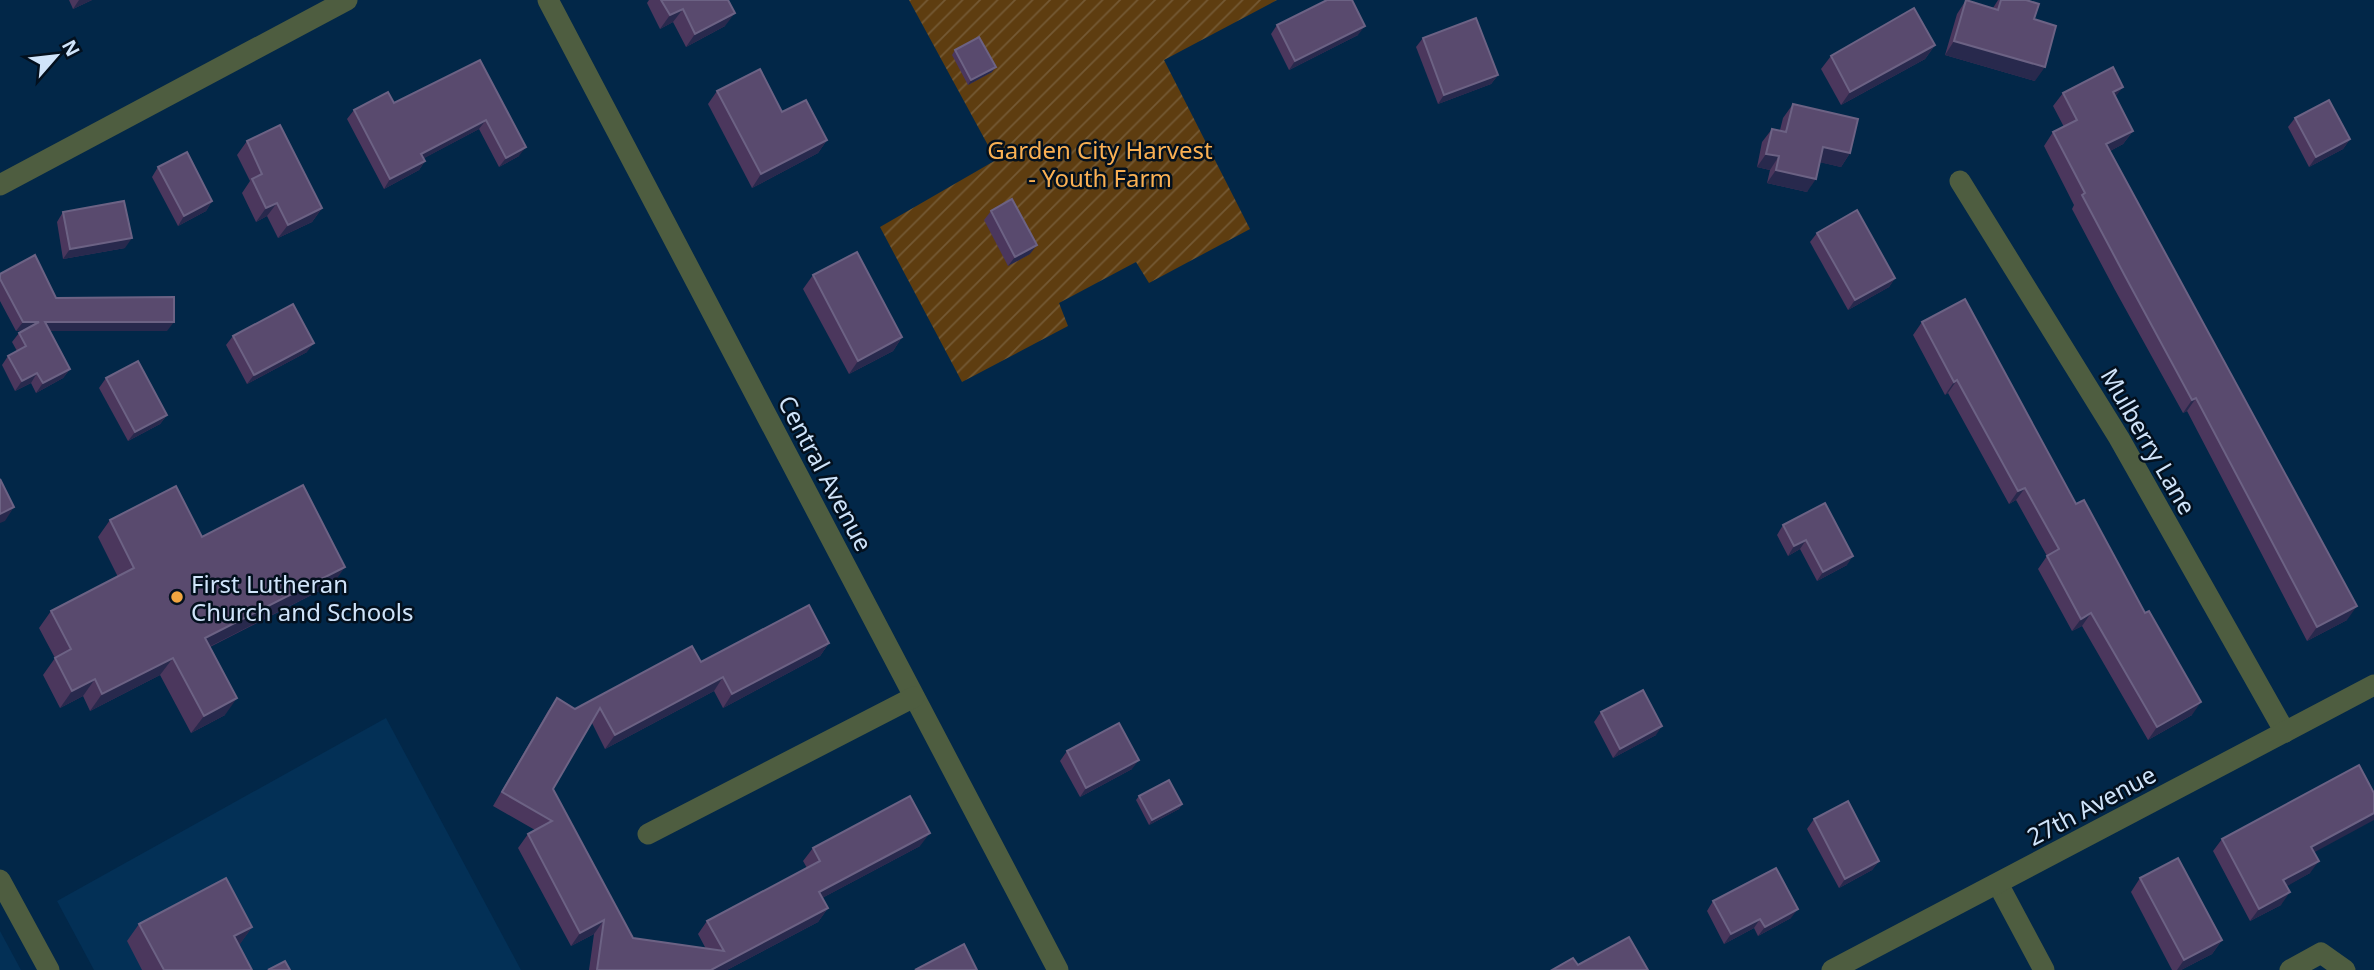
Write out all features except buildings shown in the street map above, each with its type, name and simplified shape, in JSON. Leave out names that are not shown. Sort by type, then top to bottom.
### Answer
[{"type":"street","points":[[0,185],[347,0]]},
{"type":"street","name":"Central Avenue","points":[[548,0],[1058,970]]},
{"type":"street","name":"Mulberry Lane","points":[[1960,181],[2119,439],[2285,732]]},
{"type":"street","name":"27th Avenue","points":[[1832,970],[2374,685]]},
{"type":"street","points":[[648,834],[914,697]]},
{"type":"street","points":[[0,880],[49,970]]},
{"type":"street","points":[[1998,884],[2044,970]]},
{"type":"street","points":[[2290,970],[2321,953],[2345,970]]},
{"type":"shaded area","points":[[386,718],[521,970],[94,970],[57,901]]},
{"type":"shaded area","points":[[0,931],[21,970],[0,970]]},
{"type":"green space","name":"Garden City Harvest - Youth Farm","points":[[909,0],[1277,0],[1164,60],[1250,229],[1149,283],[1136,262],[1059,303],[1068,326],[962,382],[880,227],[996,160]]},
{"type":"place","name":"First Lutheran Church and Schools","points":[[177,597]]}]
